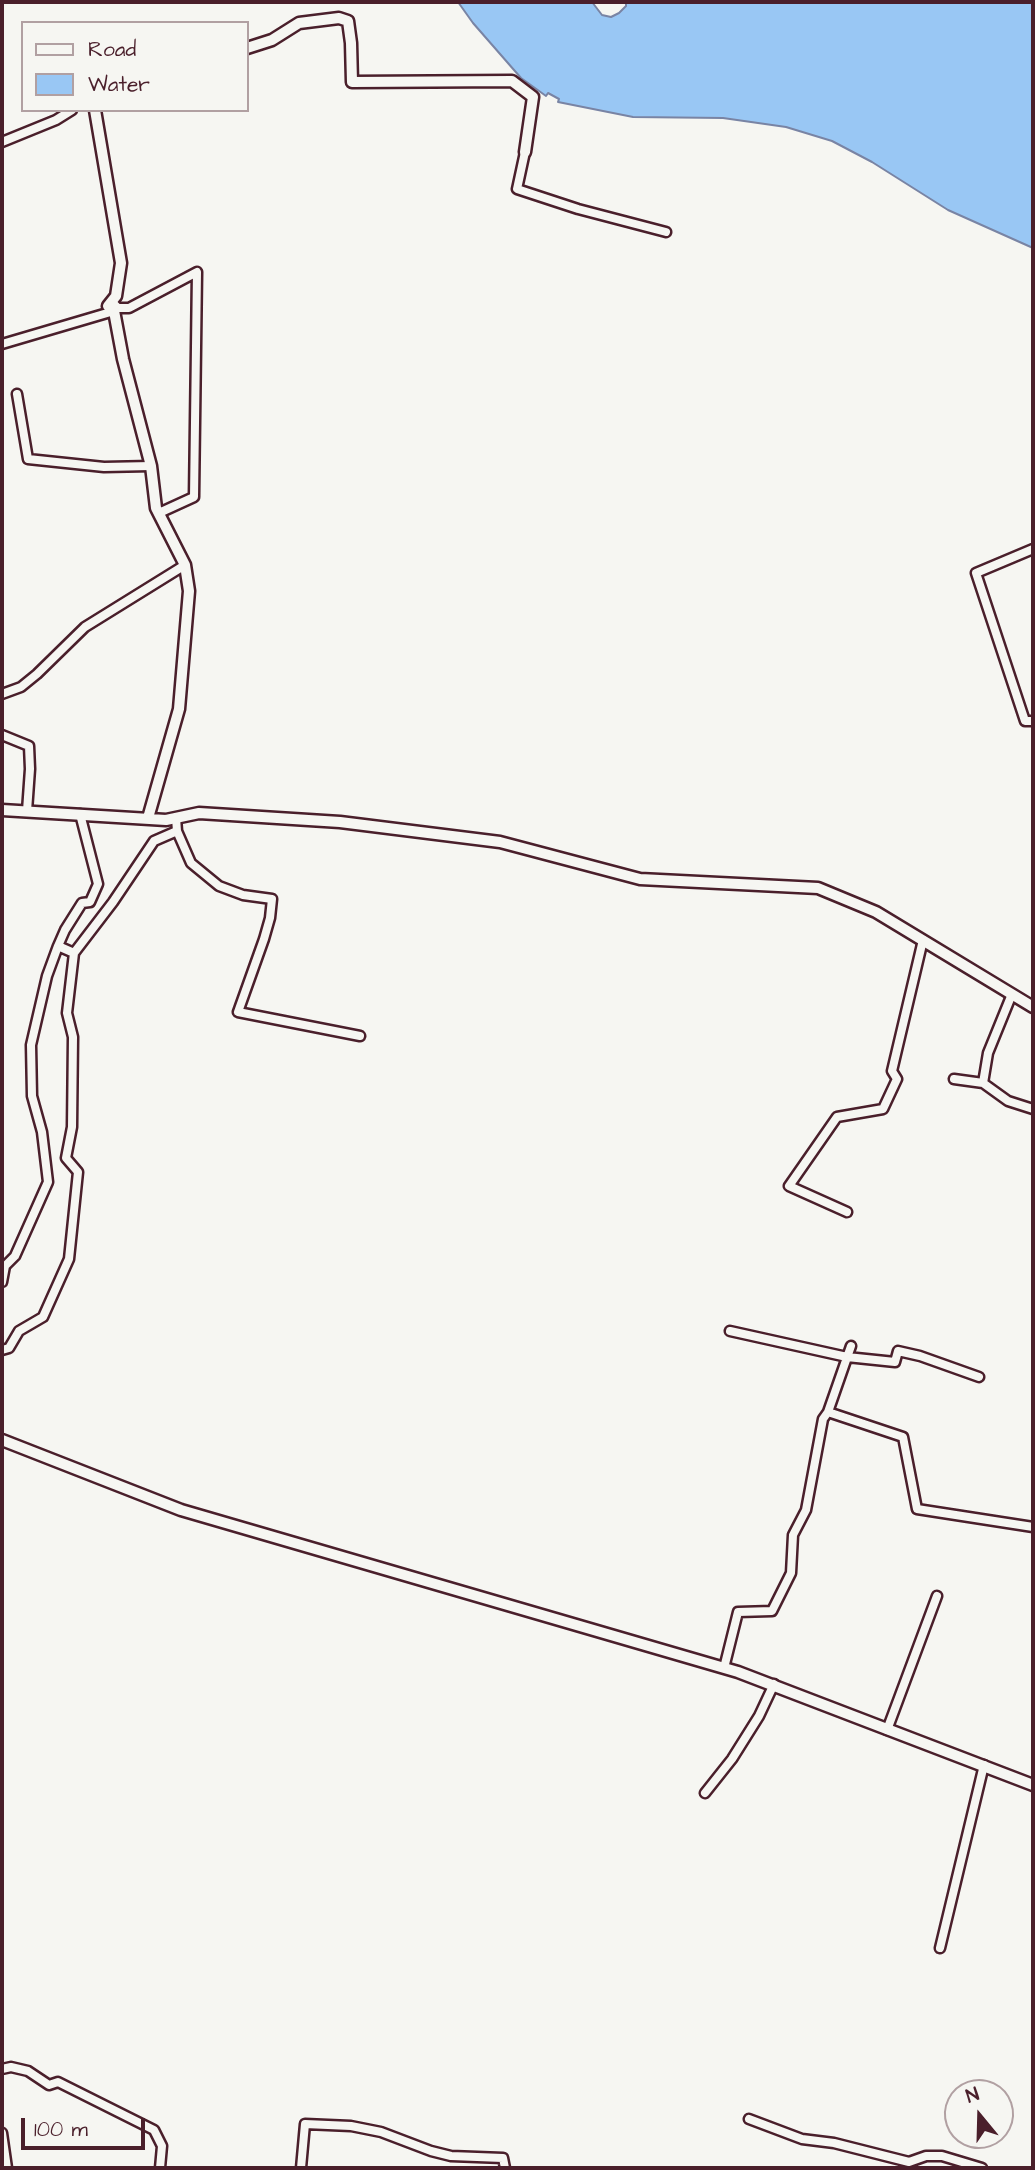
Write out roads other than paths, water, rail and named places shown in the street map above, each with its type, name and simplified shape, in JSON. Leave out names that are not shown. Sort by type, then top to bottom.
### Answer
[{"type":"street","points":[[248,48],[272,40],[299,23],[339,18],[348,22],[352,82],[512,81],[533,97],[517,189],[578,209],[666,232]]},
{"type":"street","points":[[2,142],[69,112]]},
{"type":"street","points":[[95,112],[121,263],[113,306],[123,359],[151,466],[159,513],[184,565],[190,591],[179,709],[148,818]]},
{"type":"street","points":[[2,344],[113,306],[129,308],[197,272],[194,497],[159,513]]},
{"type":"street","points":[[17,394],[28,459],[104,467],[151,466]]},
{"type":"street","points":[[1033,549],[975,573],[1025,721],[1033,721]]},
{"type":"street","points":[[2,694],[21,687],[37,674],[85,626],[184,565]]},
{"type":"street","points":[[2,735],[29,746],[27,811]]},
{"type":"street","points":[[2,810],[171,819],[199,813],[340,822],[500,842],[639,879],[818,888],[876,912],[1033,1007]]},
{"type":"street","points":[[2,1282],[5,1266],[15,1256],[48,1182],[43,1132],[32,1096],[32,1045],[47,976],[58,946],[76,912],[82,903],[90,902],[98,884],[80,814]]},
{"type":"street","points":[[171,819],[191,863],[219,886],[243,895],[272,899],[264,939],[238,1012],[360,1036]]},
{"type":"street","points":[[2,1350],[9,1348],[19,1331],[43,1317],[69,1259],[78,1172],[66,1158],[72,1127],[73,1038],[68,1013],[74,953],[154,841],[177,831]]},
{"type":"street","points":[[847,1212],[789,1186],[837,1116],[883,1109],[897,1079],[892,1071],[922,940]]},
{"type":"street","points":[[58,946],[74,953]]},
{"type":"street","points":[[983,1083],[988,1053],[1012,994]]},
{"type":"street","points":[[954,1079],[983,1083],[1008,1101],[1033,1109]]},
{"type":"street","points":[[730,1331],[848,1357],[895,1362],[898,1351],[979,1377]]},
{"type":"street","points":[[724,1668],[738,1612],[772,1611],[791,1573],[793,1535],[806,1510],[823,1419],[828,1412],[851,1346]]},
{"type":"street","points":[[828,1412],[903,1437],[917,1509],[1033,1527]]},
{"type":"street","points":[[2,1440],[181,1510],[774,1684],[1033,1785]]},
{"type":"street","points":[[887,1730],[937,1596]]},
{"type":"street","points":[[705,1793],[732,1759],[759,1716],[774,1684]]},
{"type":"street","points":[[940,1948],[984,1765]]},
{"type":"street","points":[[2,2069],[11,2067],[28,2071],[49,2085],[58,2082],[154,2130],[162,2146],[160,2168]]},
{"type":"street","points":[[748,2119],[802,2140],[835,2143],[909,2162],[926,2156],[942,2156],[982,2168]]},
{"type":"street","points":[[301,2168],[305,2124],[361,2128],[451,2155],[503,2158],[505,2168]]},
{"type":"street","points":[[2,2133],[7,2168]]},
{"type":"water","points":[[458,2],[592,2],[602,15],[611,17],[626,6],[626,2],[1033,2],[1033,248],[948,210],[872,162],[832,141],[786,127],[723,118],[633,117],[558,102],[559,99],[548,93],[546,96],[521,78]]}]
